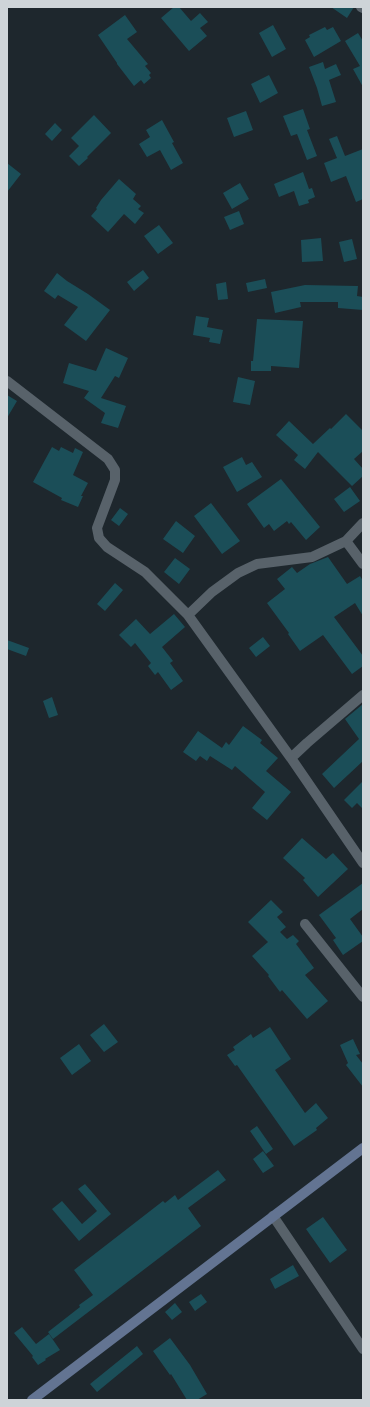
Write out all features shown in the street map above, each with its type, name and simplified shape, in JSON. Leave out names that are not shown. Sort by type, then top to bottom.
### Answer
[{"type":"main road","points":[[32,1400],[363,1148]]},
{"type":"street","points":[[7,381],[108,459],[115,470],[115,480],[97,528],[99,538],[107,547],[145,572],[188,615],[291,758],[363,863]]},
{"type":"street","points":[[188,615],[212,592],[238,573],[257,564],[312,557],[346,541],[363,523]]},
{"type":"street","points":[[346,541],[363,564]]},
{"type":"street","points":[[291,758],[307,742],[363,694]]},
{"type":"street","points":[[305,924],[363,997]]},
{"type":"street","points":[[273,1216],[363,1349]]},
{"type":"building","points":[[174,7],[179,7],[191,21],[200,13],[208,22],[200,28],[207,36],[189,51],[161,18]]},
{"type":"building","points":[[331,7],[354,7],[347,18]]},
{"type":"building","points":[[125,15],[137,32],[127,39],[148,64],[145,66],[151,73],[149,75],[151,78],[144,84],[141,80],[134,86],[117,64],[98,35]]},
{"type":"building","points":[[273,25],[286,49],[272,57],[259,33]]},
{"type":"building","points":[[325,27],[327,30],[333,27],[341,41],[314,57],[305,40],[310,37],[309,35]]},
{"type":"building","points":[[358,33],[363,41],[363,87],[353,69],[360,66],[345,41]]},
{"type":"building","points":[[323,62],[325,69],[336,64],[341,75],[329,80],[336,102],[322,106],[309,67]]},
{"type":"building","points":[[269,75],[278,93],[260,103],[251,84]]},
{"type":"building","points":[[303,109],[310,129],[307,130],[317,156],[307,160],[297,134],[291,136],[283,116]]},
{"type":"building","points":[[246,111],[253,130],[234,137],[227,118]]},
{"type":"building","points":[[94,115],[111,133],[79,166],[69,156],[79,146],[71,138]]},
{"type":"building","points":[[162,120],[183,163],[171,170],[160,150],[147,157],[139,144],[150,137],[146,130]]},
{"type":"building","points":[[55,123],[62,130],[52,141],[45,134]]},
{"type":"building","points":[[337,136],[345,156],[363,149],[363,199],[356,202],[346,176],[331,182],[324,163],[337,158],[329,139]]},
{"type":"building","points":[[7,163],[21,174],[7,192]]},
{"type":"building","points":[[303,172],[309,189],[312,188],[315,197],[308,200],[309,203],[299,206],[294,191],[279,197],[274,184]]},
{"type":"building","points":[[119,179],[136,194],[133,199],[141,206],[138,209],[144,213],[135,224],[124,214],[108,232],[91,216],[97,209],[96,208],[101,200]]},
{"type":"building","points":[[240,183],[249,199],[232,209],[223,193]]},
{"type":"building","points":[[239,211],[244,224],[230,230],[224,217]]},
{"type":"building","points":[[159,225],[173,243],[158,254],[144,236]]},
{"type":"building","points":[[321,238],[323,261],[302,262],[301,240]]},
{"type":"building","points":[[352,239],[357,259],[344,262],[339,242]]},
{"type":"building","points":[[143,270],[149,278],[134,291],[127,282]]},
{"type":"building","points":[[57,273],[110,310],[86,341],[64,325],[78,307],[58,295],[55,299],[44,291]]},
{"type":"building","points":[[265,279],[267,288],[248,292],[246,283]]},
{"type":"building","points":[[226,282],[228,299],[218,300],[216,284]]},
{"type":"building","points":[[305,285],[358,286],[357,296],[363,297],[363,310],[338,308],[338,302],[300,302],[301,307],[275,313],[271,292]]},
{"type":"building","points":[[196,316],[209,318],[207,327],[223,330],[220,344],[209,342],[210,338],[193,335]]},
{"type":"building","points":[[257,319],[303,321],[299,368],[271,366],[271,371],[251,371]]},
{"type":"building","points":[[106,348],[128,358],[119,378],[115,376],[101,398],[126,406],[118,428],[101,423],[105,413],[84,398],[89,391],[63,383],[69,363],[96,371]]},
{"type":"building","points":[[238,377],[255,381],[250,405],[233,402]]},
{"type":"building","points":[[7,395],[17,401],[7,418]]},
{"type":"building","points":[[346,414],[363,431],[363,451],[354,459],[363,469],[363,476],[352,486],[318,452],[305,469],[294,460],[298,455],[276,435],[289,421],[313,444]]},
{"type":"building","points":[[52,447],[59,451],[61,447],[73,453],[75,448],[83,452],[73,475],[88,483],[81,496],[83,496],[78,507],[61,500],[62,498],[33,482]]},
{"type":"building","points":[[242,457],[246,465],[252,462],[262,477],[237,492],[223,467]]},
{"type":"building","points":[[281,479],[320,527],[306,540],[291,522],[289,524],[287,521],[274,531],[269,524],[264,528],[247,504]]},
{"type":"building","points":[[350,487],[360,501],[344,512],[334,499]]},
{"type":"building","points":[[211,503],[240,541],[222,554],[194,516]]},
{"type":"building","points":[[120,508],[128,514],[119,526],[111,520]]},
{"type":"building","points":[[176,521],[195,536],[183,553],[163,539]]},
{"type":"building","points":[[328,557],[347,584],[360,576],[363,581],[363,616],[355,603],[334,617],[363,656],[363,666],[352,674],[323,635],[300,651],[267,603],[285,589],[277,579],[292,567],[297,573],[310,564]]},
{"type":"building","points":[[175,558],[190,569],[179,584],[164,572]]},
{"type":"building","points":[[115,583],[123,590],[105,611],[97,604]]},
{"type":"building","points":[[174,614],[185,627],[162,647],[173,661],[170,663],[183,681],[171,690],[158,672],[155,675],[148,666],[151,663],[135,643],[131,647],[119,635],[136,619],[150,634]]},
{"type":"building","points":[[263,637],[270,646],[256,657],[249,648]]},
{"type":"building","points":[[7,640],[29,648],[26,656],[7,649]]},
{"type":"building","points":[[52,697],[58,715],[49,718],[43,701]]},
{"type":"building","points":[[363,704],[363,761],[334,788],[322,774],[359,739],[345,719]]},
{"type":"building","points":[[243,726],[262,740],[260,743],[278,758],[266,771],[291,792],[267,820],[252,808],[265,792],[235,766],[232,770],[210,756],[207,761],[200,756],[196,761],[183,752],[198,731],[222,748],[226,742],[229,745]]},
{"type":"building","points":[[363,781],[363,809],[357,803],[352,808],[344,800]]},
{"type":"building","points":[[302,838],[326,859],[333,853],[348,869],[318,897],[303,880],[305,878],[283,858]]},
{"type":"building","points":[[363,883],[363,909],[350,919],[363,937],[363,941],[343,955],[333,940],[336,938],[319,915]]},
{"type":"building","points":[[271,900],[283,912],[277,917],[286,927],[280,932],[287,939],[293,935],[299,941],[296,944],[314,968],[305,975],[328,1001],[307,1019],[282,990],[280,992],[268,976],[269,975],[252,956],[268,942],[248,922]]},
{"type":"building","points":[[104,1024],[118,1042],[104,1052],[90,1035]]},
{"type":"building","points":[[270,1027],[291,1059],[275,1070],[305,1113],[316,1103],[328,1118],[316,1128],[317,1130],[294,1146],[237,1065],[235,1066],[227,1055],[235,1050],[233,1047],[251,1034],[253,1038]]},
{"type":"building","points":[[353,1039],[360,1054],[356,1055],[363,1064],[363,1087],[346,1065],[348,1063],[340,1045]]},
{"type":"building","points":[[79,1044],[91,1061],[72,1075],[60,1058]]},
{"type":"building","points":[[257,1126],[273,1149],[266,1154],[250,1131]]},
{"type":"building","points":[[263,1151],[274,1166],[263,1173],[253,1159]]},
{"type":"building","points":[[218,1170],[226,1180],[188,1208],[201,1226],[53,1339],[48,1332],[93,1295],[74,1270],[163,1201],[165,1203],[175,1195],[178,1200]]},
{"type":"building","points":[[85,1184],[111,1214],[79,1241],[52,1209],[62,1201],[82,1224],[97,1211],[78,1189]]},
{"type":"building","points":[[323,1217],[347,1250],[330,1263],[306,1229]]},
{"type":"building","points":[[293,1265],[299,1276],[275,1289],[270,1279]]},
{"type":"building","points":[[201,1294],[207,1302],[195,1311],[189,1302]]},
{"type":"building","points":[[175,1303],[182,1312],[172,1320],[165,1312]]},
{"type":"building","points":[[22,1327],[36,1344],[49,1334],[60,1350],[38,1365],[32,1357],[33,1356],[14,1333]]},
{"type":"building","points":[[170,1338],[190,1365],[207,1394],[197,1400],[187,1400],[171,1374],[170,1375],[153,1351]]},
{"type":"building","points":[[137,1346],[143,1354],[97,1392],[90,1384]]}]
